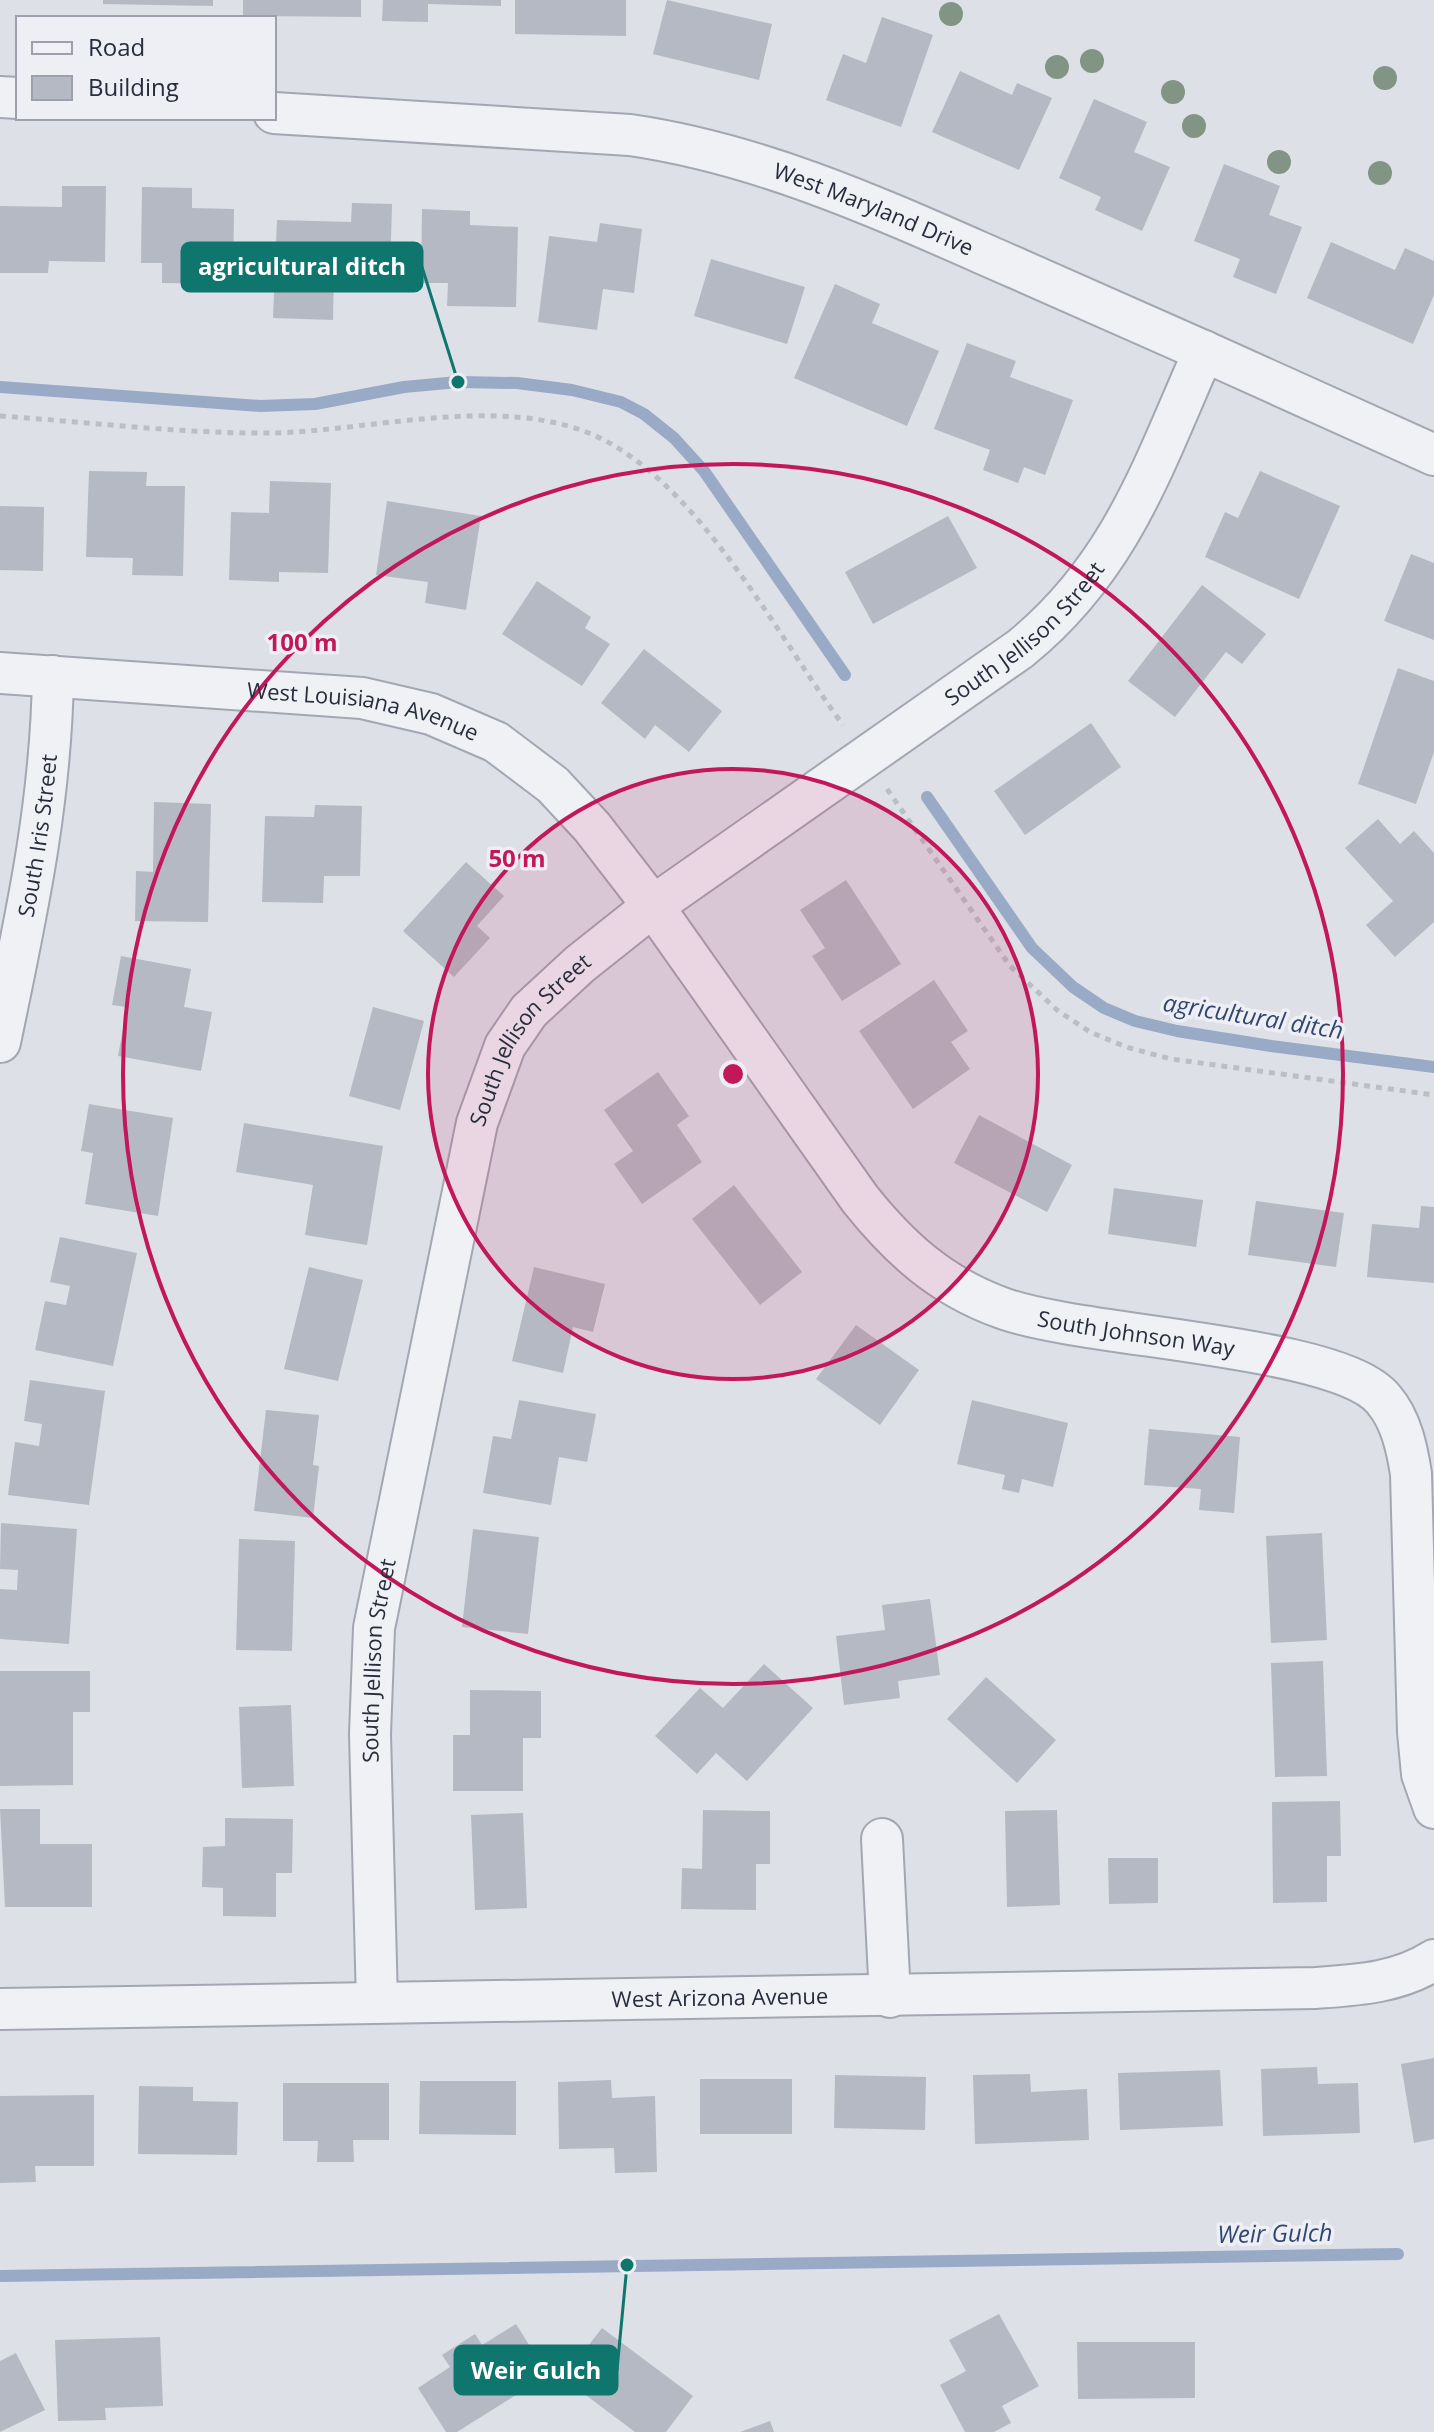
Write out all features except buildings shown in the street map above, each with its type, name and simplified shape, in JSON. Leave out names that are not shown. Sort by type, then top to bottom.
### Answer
[{"type":"street","name":"West Maryland Drive","points":[[276,113],[579,130],[672,141],[737,158],[873,206],[1434,455]]},
{"type":"street","name":"South Jellison Street","points":[[377,2002],[370,1734],[374,1628],[480,1113],[505,1046],[529,1011],[580,964],[653,906],[1050,625],[1081,591],[1116,543],[1137,504],[1204,351]]},
{"type":"street","name":"West Louisiana Avenue","points":[[0,673],[332,694],[397,704],[431,714],[496,742],[553,785],[592,827],[653,906]]},
{"type":"street","name":"South Iris Street","points":[[0,1042],[45,816],[52,743],[53,676]]},
{"type":"street","name":"South Johnson Way","points":[[653,906],[860,1199],[890,1236],[936,1277],[983,1300],[1034,1318],[1291,1359],[1335,1372],[1383,1398],[1404,1438],[1411,1474],[1418,1732],[1422,1774],[1434,1808]]},
{"type":"street","points":[[882,1839],[890,1997]]},
{"type":"street","name":"West Arizona Avenue","points":[[0,2009],[890,1997],[1358,1985],[1395,1978],[1434,1960]]},
{"type":"path","points":[[0,416],[272,433],[408,419],[509,418],[557,425],[619,448],[677,498],[717,545],[1010,966],[1033,991],[1090,1032],[1171,1059],[1434,1095]]},
{"type":"waterway","name":"agricultural ditch","points":[[0,387],[260,406],[315,404],[404,387],[458,382],[517,383],[572,390],[621,402],[644,414],[674,438],[704,471],[845,675]]},
{"type":"waterway","name":"agricultural ditch","points":[[927,797],[1032,948],[1073,987],[1104,1008],[1135,1021],[1177,1031],[1434,1067]]},
{"type":"waterway","name":"Weir Gulch","points":[[0,2276],[1398,2254]]},
{"type":"place","name":"agricultural ditch","points":[[458,382]]},
{"type":"place","name":"Weir Gulch","points":[[627,2265]]}]
